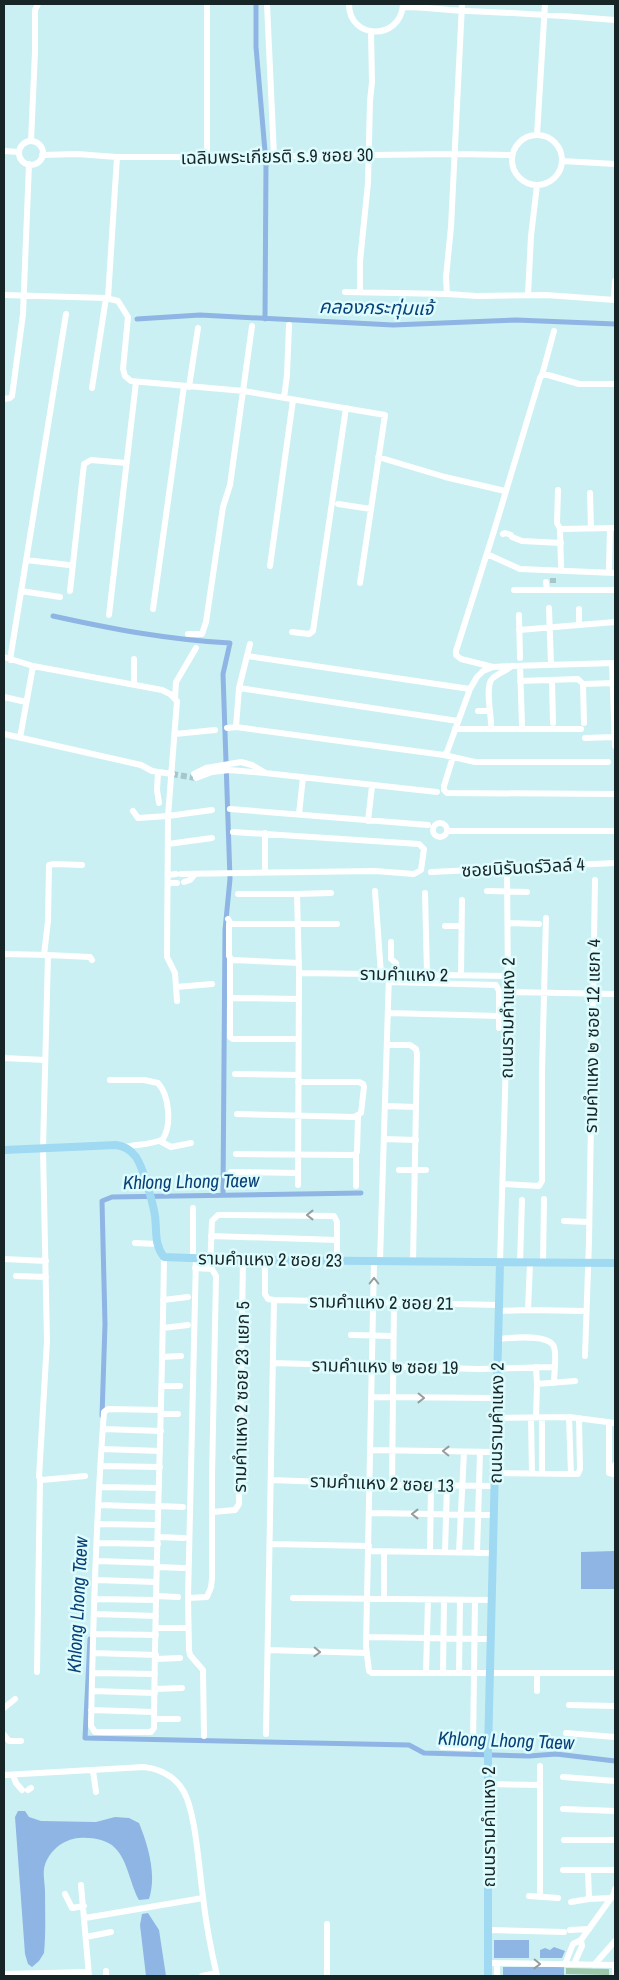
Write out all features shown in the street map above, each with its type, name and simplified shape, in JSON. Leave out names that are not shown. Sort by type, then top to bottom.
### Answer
[{"type":"main road","points":[[4,1150],[123,1146],[135,1156],[150,1195],[155,1216],[157,1244],[159,1252],[164,1257]]},
{"type":"main road","name":"รามคำแหง 2 ซอย 23","points":[[164,1257],[243,1260],[615,1263]]},
{"type":"main road","name":"ถนนรามคำแหง 2","points":[[488,1976],[488,1751],[500,1263]]},
{"type":"street","points":[[31,141],[35,10],[38,4]]},
{"type":"street","points":[[207,4],[207,157]]},
{"type":"street","points":[[267,4],[273,156]]},
{"type":"street","points":[[349,4],[349,11],[354,21],[361,28],[371,32],[390,28],[399,19],[403,6],[461,7],[615,20]]},
{"type":"street","points":[[537,135],[545,4]]},
{"type":"street","points":[[447,294],[446,277],[451,227],[461,7]]},
{"type":"street","points":[[360,292],[360,261],[368,183],[372,82],[371,32]]},
{"type":"street","points":[[537,135],[552,140],[561,153],[562,161],[557,175],[545,184],[537,185],[523,181],[517,176],[511,163],[512,155],[518,143],[524,138],[537,135]]},
{"type":"street","points":[[31,141],[40,146],[42,155],[37,163],[29,164],[22,161],[19,152],[24,143],[31,141]]},
{"type":"street","points":[[4,151],[19,152]]},
{"type":"street","name":"เฉลิมพระเกียรติ ร.9 ซอย 30","points":[[42,155],[261,157],[512,155]]},
{"type":"street","points":[[92,388],[107,298],[117,157]]},
{"type":"street","points":[[562,161],[615,164]]},
{"type":"street","points":[[4,399],[12,396],[22,329],[29,164]]},
{"type":"street","points":[[528,295],[531,236],[537,185]]},
{"type":"street","points":[[345,292],[477,296],[555,295],[615,300],[615,281]]},
{"type":"street","points":[[4,295],[107,298],[118,301],[128,317],[123,369],[128,379],[136,382],[244,392],[385,415],[360,583]]},
{"type":"street","points":[[66,314],[21,591],[7,659],[33,666],[162,690],[170,694],[178,705],[168,816],[167,957],[175,973],[177,1001]]},
{"type":"street","points":[[284,398],[289,325]]},
{"type":"street","points":[[188,634],[202,634],[206,622],[223,507],[230,485],[252,326]]},
{"type":"street","points":[[152,609],[198,328]]},
{"type":"street","points":[[554,331],[494,531],[457,645],[456,655],[461,660],[493,667],[614,663],[615,746]]},
{"type":"street","points":[[542,375],[579,384],[615,384]]},
{"type":"street","points":[[110,616],[136,382]]},
{"type":"street","points":[[270,566],[293,400]]},
{"type":"street","points":[[292,632],[309,634],[313,631],[346,408]]},
{"type":"street","points":[[378,457],[445,477],[505,491]]},
{"type":"street","points":[[70,591],[84,464],[91,460],[126,463]]},
{"type":"street","points":[[558,490],[557,523],[560,528],[561,566]]},
{"type":"street","points":[[590,493],[591,528]]},
{"type":"street","points":[[338,504],[371,508]]},
{"type":"street","points":[[560,528],[612,528],[609,568]]},
{"type":"street","points":[[494,531],[522,541],[561,543]]},
{"type":"street","points":[[486,554],[520,569],[550,577],[615,573]]},
{"type":"street","points":[[26,560],[69,565]]},
{"type":"street","points":[[550,577],[550,590]]},
{"type":"street","points":[[514,590],[615,590]]},
{"type":"street","points":[[21,591],[60,597]]},
{"type":"street","points":[[548,608],[551,664]]},
{"type":"street","points":[[579,609],[580,624]]},
{"type":"street","points":[[519,615],[520,658]]},
{"type":"street","points":[[519,630],[615,622]]},
{"type":"street","points":[[236,728],[239,688],[250,644]]},
{"type":"street","points":[[175,699],[176,682],[196,648]]},
{"type":"street","points":[[247,656],[470,689]]},
{"type":"street","points":[[134,659],[134,684]]},
{"type":"street","points":[[20,738],[33,666]]},
{"type":"street","points":[[491,724],[490,682],[512,666]]},
{"type":"street","points":[[520,666],[522,725]]},
{"type":"street","points":[[444,755],[470,689],[483,671],[493,667]]},
{"type":"street","points":[[455,729],[583,726],[583,684],[578,679],[520,681]]},
{"type":"street","points":[[552,680],[553,723]]},
{"type":"street","points":[[583,684],[614,683]]},
{"type":"street","points":[[239,688],[458,721]]},
{"type":"street","points":[[4,697],[26,702]]},
{"type":"street","points":[[478,711],[490,711]]},
{"type":"street","points":[[227,728],[444,755],[475,762],[608,762]]},
{"type":"street","points":[[175,734],[215,730]]},
{"type":"street","points":[[4,734],[141,765],[158,772],[172,774]]},
{"type":"street","points":[[584,738],[615,738]]},
{"type":"street","points":[[453,758],[444,786],[444,790],[447,793],[614,794]]},
{"type":"street","points":[[195,776],[206,768],[219,769],[229,767],[372,786],[437,792]]},
{"type":"street","points":[[158,772],[157,790],[159,803]]},
{"type":"street","points":[[299,814],[303,777]]},
{"type":"street","points":[[368,821],[372,786]]},
{"type":"street","points":[[133,811],[138,818],[212,810]]},
{"type":"street","points":[[230,810],[428,825]]},
{"type":"street","points":[[447,831],[615,831]]},
{"type":"street","points":[[168,875],[265,871],[375,871],[414,874],[421,870],[424,849],[419,844],[232,832]]},
{"type":"street","points":[[265,833],[265,871]]},
{"type":"street","points":[[168,844],[212,838]]},
{"type":"street","name":"ซอยนิรันดร์วิลล์ 4","points":[[431,872],[615,863]]},
{"type":"street","points":[[37,1672],[40,1479],[48,1341],[43,1149],[49,865],[82,865]]},
{"type":"street","name":"ถนนรามคำแหง 2","points":[[500,1263],[504,1184],[509,976],[507,869]]},
{"type":"street","points":[[168,883],[190,880],[195,874]]},
{"type":"street","name":"รามคำแหง ๒ ซอย 12 แยก 4","points":[[585,1356],[589,1263],[595,880]]},
{"type":"street","points":[[488,891],[527,892]]},
{"type":"street","points":[[375,892],[381,974]]},
{"type":"street","points":[[425,892],[427,974]]},
{"type":"street","points":[[238,894],[331,893]]},
{"type":"street","points":[[297,894],[299,974],[298,1185]]},
{"type":"street","points":[[461,975],[462,900]]},
{"type":"street","points":[[504,1184],[539,1186],[542,1182],[546,918]]},
{"type":"street","points":[[298,1039],[233,1040],[230,1037],[229,921],[298,925],[337,924]]},
{"type":"street","points":[[508,923],[539,924]]},
{"type":"street","points":[[445,926],[462,926]]},
{"type":"street","points":[[391,942],[392,959],[396,963],[397,974]]},
{"type":"street","points":[[4,954],[90,956],[92,960]]},
{"type":"street","points":[[230,958],[234,961],[298,963]]},
{"type":"street","name":"รามคำแหง 2","points":[[299,974],[509,976]]},
{"type":"street","points":[[389,974],[384,1139],[372,1366],[368,1667],[372,1673],[615,1673]]},
{"type":"street","points":[[389,982],[496,985],[499,991],[499,1028]]},
{"type":"street","points":[[176,987],[212,984]]},
{"type":"street","points":[[508,992],[615,994]]},
{"type":"street","points":[[233,998],[299,999]]},
{"type":"street","points":[[388,1013],[498,1016]]},
{"type":"street","points":[[387,1045],[410,1045],[416,1049],[416,1140],[412,1261]]},
{"type":"street","points":[[4,1058],[45,1060]]},
{"type":"street","points":[[235,1074],[363,1084],[365,1094],[361,1113],[358,1116],[356,1186]]},
{"type":"street","points":[[110,1080],[152,1081],[158,1083],[163,1088],[167,1104],[168,1124],[166,1135],[160,1141]]},
{"type":"street","points":[[385,1106],[416,1106]]},
{"type":"street","points":[[236,1114],[358,1116]]},
{"type":"street","points":[[384,1139],[416,1140]]},
{"type":"street","points":[[123,1146],[160,1141],[171,1147],[191,1143]]},
{"type":"street","points":[[236,1154],[356,1154]]},
{"type":"street","points":[[399,1170],[426,1170]]},
{"type":"street","points":[[231,1172],[298,1173]]},
{"type":"street","points":[[543,1263],[544,1199]]},
{"type":"street","points":[[520,1263],[522,1200]]},
{"type":"street","points":[[193,1208],[195,1268],[188,1598],[189,1653],[203,1670],[204,1736]]},
{"type":"street","points":[[210,1268],[212,1221],[218,1216],[334,1216],[336,1219],[337,1260]]},
{"type":"street","points":[[564,1221],[589,1222]]},
{"type":"street","points":[[211,1236],[337,1240]]},
{"type":"street","points":[[135,1243],[157,1244]]},
{"type":"street","points":[[164,1257],[161,1412],[161,1431],[156,1582],[154,1728],[151,1732],[95,1732],[91,1726],[92,1673],[105,1410],[161,1412],[178,1414]]},
{"type":"street","points":[[4,1259],[46,1261]]},
{"type":"street","name":"รามคำแหง 2 ซอย 23 แยก 5","points":[[213,1512],[235,1510],[238,1504],[243,1260]]},
{"type":"street","points":[[264,1260],[265,1294],[267,1298],[274,1300],[266,1734]]},
{"type":"street","points":[[528,1310],[530,1263]]},
{"type":"street","points":[[188,1598],[207,1597],[211,1587],[213,1512],[216,1276],[214,1270],[210,1268],[195,1268]]},
{"type":"street","points":[[16,1276],[46,1277]]},
{"type":"street","points":[[163,1300],[188,1296]]},
{"type":"street","name":"รามคำแหง 2 ซอย 21","points":[[274,1300],[374,1301],[528,1310],[586,1311]]},
{"type":"street","points":[[392,1484],[394,1302]]},
{"type":"street","points":[[163,1328],[188,1325]]},
{"type":"street","points":[[351,1335],[393,1336]]},
{"type":"street","points":[[498,1338],[547,1339],[554,1348],[554,1383]]},
{"type":"street","points":[[162,1357],[181,1356]]},
{"type":"street","name":"รามคำแหง ๒ ซอย 19","points":[[273,1363],[393,1367],[554,1367]]},
{"type":"street","points":[[532,1473],[536,1418],[536,1367]]},
{"type":"street","points":[[537,1384],[575,1381]]},
{"type":"street","points":[[162,1386],[180,1386]]},
{"type":"street","points":[[372,1397],[496,1398]]},
{"type":"street","points":[[496,1418],[580,1418],[612,1423],[609,1473],[613,1474],[615,1472],[615,1466]]},
{"type":"street","points":[[536,1418],[542,1473]]},
{"type":"street","points":[[569,1418],[571,1474]]},
{"type":"street","points":[[494,1473],[578,1474],[580,1469],[580,1418]]},
{"type":"street","points":[[103,1429],[161,1431]]},
{"type":"street","points":[[102,1449],[160,1451]]},
{"type":"street","points":[[371,1450],[495,1452]]},
{"type":"street","points":[[459,1552],[464,1452]]},
{"type":"street","points":[[477,1552],[480,1452]]},
{"type":"street","points":[[101,1466],[160,1467]]},
{"type":"street","points":[[40,1479],[85,1476]]},
{"type":"street","name":"รามคำแหง 2 ซอย 13","points":[[271,1480],[494,1486]]},
{"type":"street","points":[[445,1552],[447,1484]]},
{"type":"street","points":[[430,1485],[430,1552]]},
{"type":"street","points":[[100,1486],[159,1488]]},
{"type":"street","points":[[99,1505],[183,1508]]},
{"type":"street","points":[[369,1513],[494,1515]]},
{"type":"street","points":[[98,1524],[158,1525]]},
{"type":"street","points":[[158,1537],[184,1538]]},
{"type":"street","points":[[97,1543],[158,1544]]},
{"type":"street","points":[[271,1544],[369,1549],[384,1552],[493,1552]]},
{"type":"street","points":[[384,1552],[384,1599]]},
{"type":"street","points":[[97,1561],[184,1568]]},
{"type":"street","points":[[96,1580],[156,1582]]},
{"type":"street","points":[[95,1599],[178,1597]]},
{"type":"street","points":[[293,1598],[492,1600]]},
{"type":"street","points":[[426,1673],[428,1600]]},
{"type":"street","points":[[443,1673],[444,1600]]},
{"type":"street","points":[[459,1673],[460,1600]]},
{"type":"street","points":[[442,1747],[469,1748],[473,1745],[474,1600]]},
{"type":"street","points":[[95,1614],[156,1616]]},
{"type":"street","points":[[94,1634],[156,1632],[186,1628]]},
{"type":"street","points":[[367,1637],[490,1639]]},
{"type":"street","points":[[268,1650],[367,1653]]},
{"type":"street","points":[[94,1652],[180,1658]]},
{"type":"street","points":[[92,1673],[155,1674]]},
{"type":"street","points":[[537,1674],[537,1691]]},
{"type":"street","points":[[92,1691],[155,1691],[182,1688]]},
{"type":"street","points":[[4,1708],[15,1699]]},
{"type":"street","points":[[569,1704],[615,1706]]},
{"type":"street","points":[[91,1710],[154,1715],[178,1719]]},
{"type":"street","points":[[566,1733],[615,1737]]},
{"type":"street","points":[[4,1734],[9,1741],[21,1741]]},
{"type":"street","points":[[540,1766],[540,1896]]},
{"type":"street","points":[[4,1775],[144,1767],[155,1768],[167,1773],[178,1783],[185,1793],[194,1831],[216,1974],[202,1976]]},
{"type":"street","points":[[93,1771],[96,1792]]},
{"type":"street","points":[[13,1774],[16,1783],[27,1789]]},
{"type":"street","points":[[563,1777],[615,1781]]},
{"type":"street","points":[[488,1784],[540,1785]]},
{"type":"street","points":[[563,1809],[615,1811]]},
{"type":"street","points":[[564,1840],[615,1840]]},
{"type":"street","points":[[563,1870],[615,1870]]},
{"type":"street","points":[[588,1870],[590,1899]]},
{"type":"street","points":[[4,1974],[88,1974],[81,1885]]},
{"type":"street","points":[[65,1894],[72,1908],[84,1906]]},
{"type":"street","points":[[571,1902],[613,1894]]},
{"type":"street","points":[[565,1964],[573,1944],[581,1940],[589,1930],[613,1894]]},
{"type":"street","points":[[529,1896],[558,1898]]},
{"type":"street","points":[[85,1918],[203,1898]]},
{"type":"street","points":[[327,1924],[327,1976]]},
{"type":"street","points":[[488,1930],[589,1930]]},
{"type":"street","points":[[86,1937],[111,1932]]},
{"type":"street","points":[[574,1964],[582,1946],[581,1940]]},
{"type":"street","points":[[594,1965],[613,1946],[615,1941]]},
{"type":"street","points":[[488,1963],[615,1966],[615,1976]]},
{"type":"street","points":[[497,1963],[497,1976]]},
{"type":"green space","points":[[566,1968],[609,1969],[609,1975],[566,1974]]},
{"type":"water","points":[[615,1551],[615,1589],[581,1589],[581,1552]]},
{"type":"water","points":[[18,1811],[25,1811],[29,1817],[41,1821],[96,1822],[115,1817],[129,1818],[139,1823],[152,1870],[149,1899],[139,1900],[123,1859],[112,1845],[98,1839],[88,1838],[67,1841],[52,1852],[44,1869],[44,1953],[32,1967],[28,1964],[25,1954],[15,1817]]},
{"type":"water","points":[[148,1913],[159,1930],[166,1976],[146,1976],[140,1925],[142,1914]]},
{"type":"water","points":[[494,1940],[529,1940],[529,1958],[494,1958]]},
{"type":"water","points":[[554,1947],[565,1951],[562,1958],[540,1958],[540,1950],[545,1948],[550,1950]]},
{"type":"water","points":[[503,1967],[564,1967],[564,1975],[503,1975]]},
{"type":"waterway","points":[[256,4],[256,47],[266,163],[265,319]]},
{"type":"waterway","name":"คลองกระทุ่มแจ้","points":[[137,319],[200,315],[393,325],[516,320],[615,324]]},
{"type":"waterway","points":[[53,616],[141,633],[230,643],[223,674],[230,879],[225,930],[223,1195]]},
{"type":"waterway","name":"Khlong Lhong Taew","points":[[102,1416],[105,1324],[102,1201],[112,1197],[361,1193]]},
{"type":"waterway","name":"Khlong Lhong Taew","points":[[90,1639],[85,1738],[409,1745],[424,1753],[529,1756],[556,1754],[615,1761]]},
{"type":"tunnel","points":[[553,578],[553,583]]},
{"type":"tunnel","points":[[172,774],[196,778]]}]
